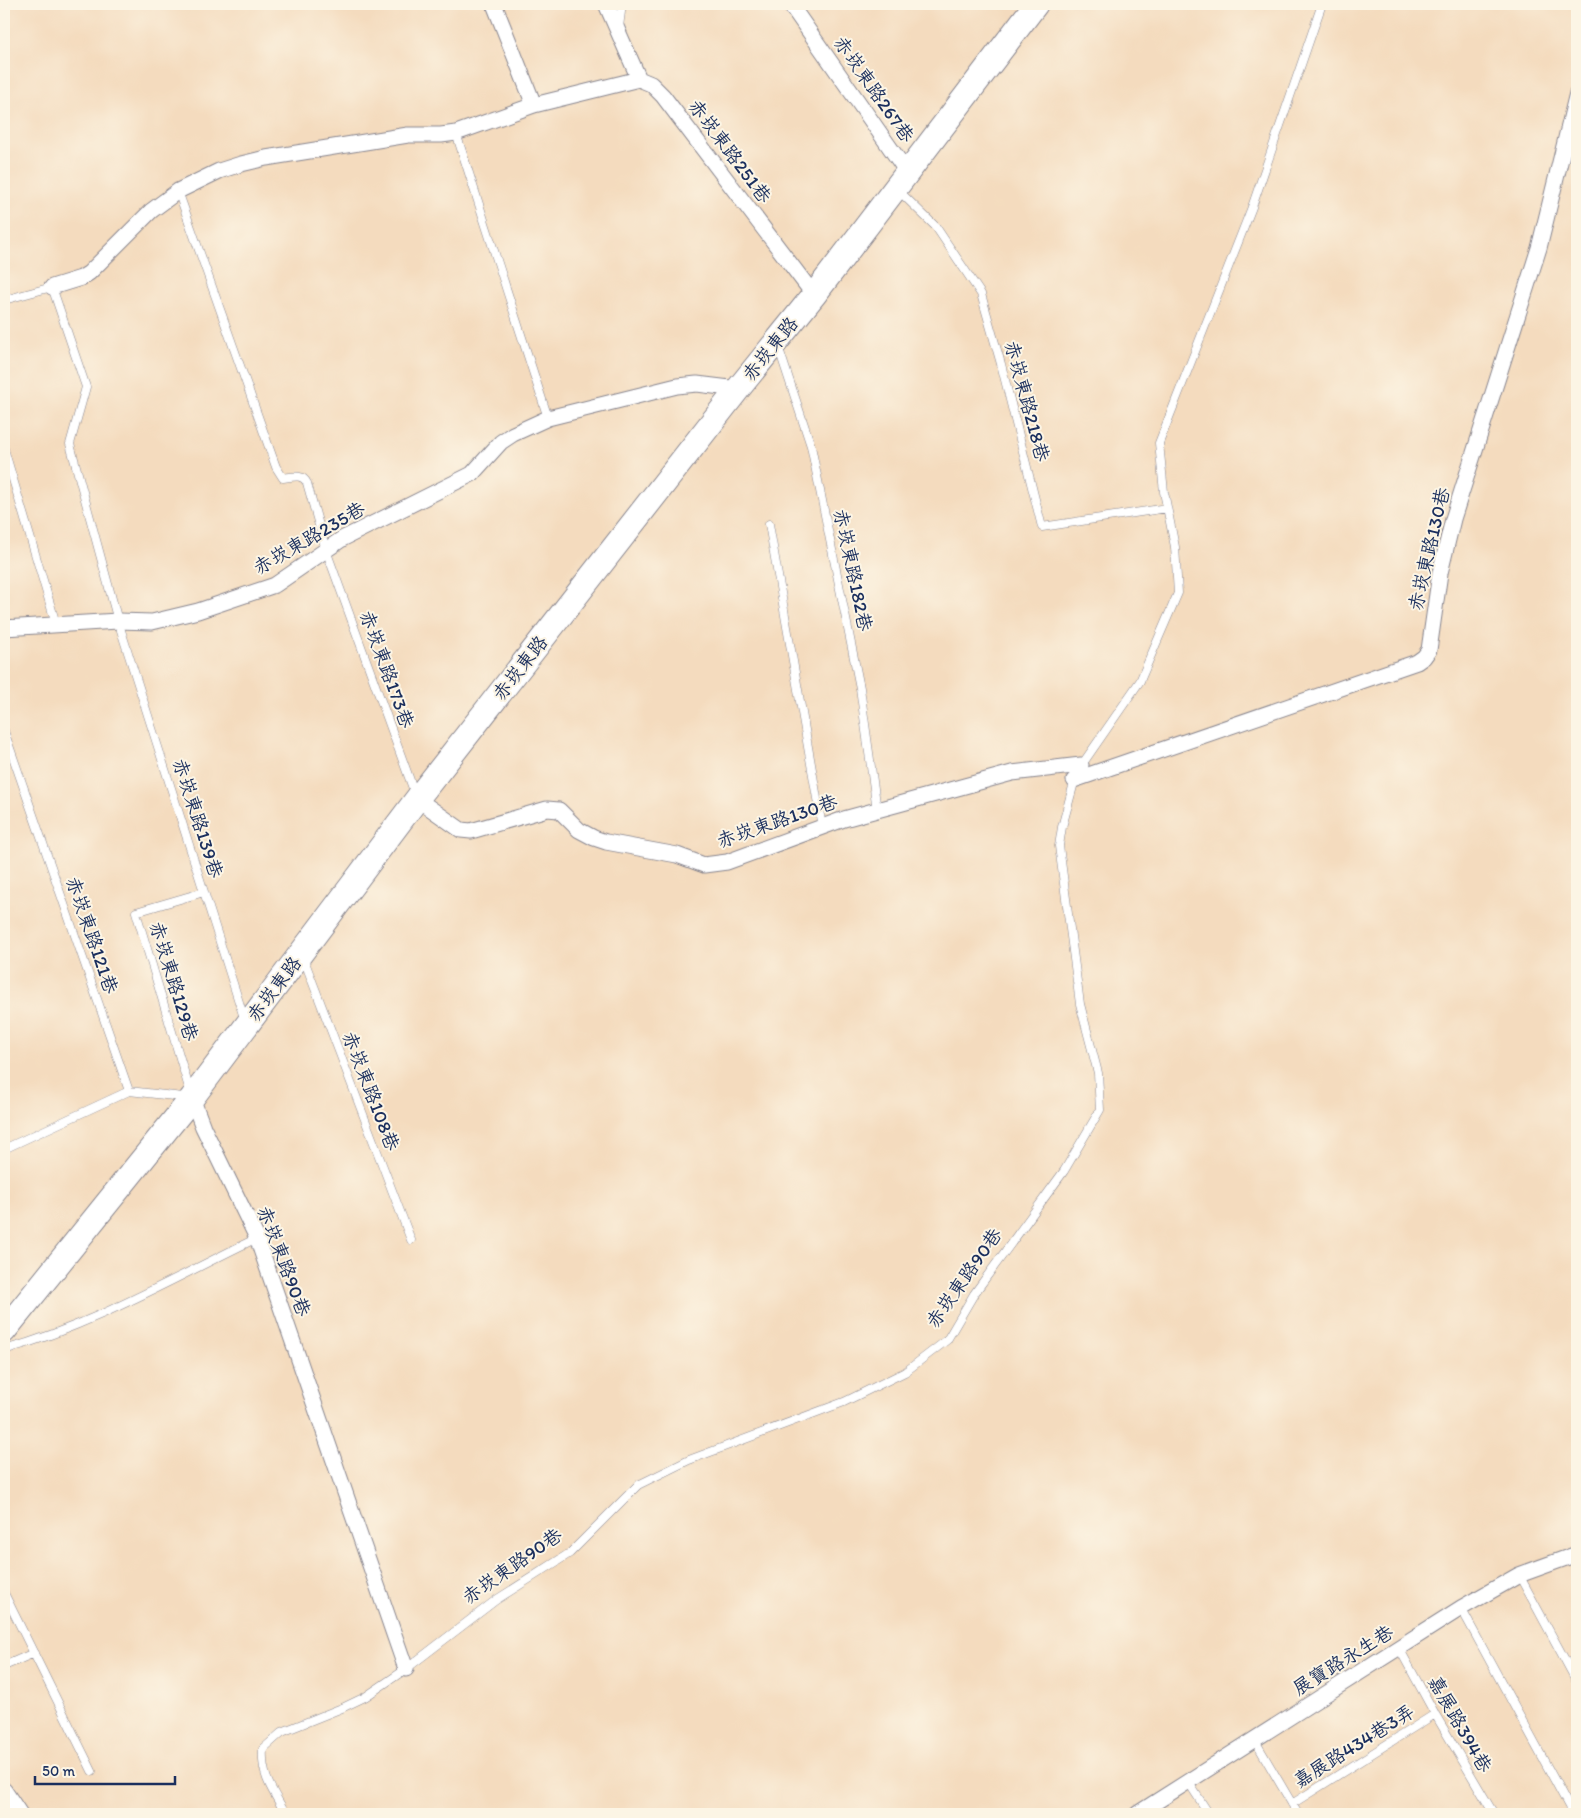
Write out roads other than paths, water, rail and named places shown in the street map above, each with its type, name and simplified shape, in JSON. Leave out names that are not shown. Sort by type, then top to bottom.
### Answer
[{"type":"main road","name":"赤崁東路","points":[[4,1331],[192,1098],[417,799],[738,389],[814,295],[1036,4]]},
{"type":"street","points":[[494,4],[534,105]]},
{"type":"street","points":[[52,287],[89,274],[151,210],[178,191],[219,171],[266,158],[408,135],[456,133],[534,105],[639,79],[606,4]]},
{"type":"street","name":"赤崁東路267巷","points":[[790,4],[901,180]]},
{"type":"street","name":"赤崁東路251巷","points":[[639,79],[651,84],[663,96],[814,295]]},
{"type":"street","name":"赤崁東路130巷","points":[[1074,780],[1398,668],[1424,657],[1429,650],[1440,573],[1453,519],[1539,248],[1577,93]]},
{"type":"street","name":"赤崁東路235巷","points":[[4,628],[118,621],[152,622],[198,611],[258,591],[284,580],[342,539],[472,474],[507,438],[548,418],[677,386],[697,384],[738,389]]},
{"type":"street","name":"赤崁東路130巷","points":[[417,799],[461,830],[471,832],[547,809],[559,810],[579,830],[594,838],[606,842],[677,855],[704,865],[727,862],[822,827],[1012,773],[1081,765]]},
{"type":"street","name":"赤崁東路90巷","points":[[192,1098],[203,1127],[257,1238],[406,1669]]},
{"type":"street","name":"展寶路永生巷","points":[[1137,1814],[1189,1783],[1254,1739],[1462,1608],[1519,1575],[1577,1554]]},
{"type":"street","points":[[4,1790],[16,1812]]},
{"type":"lane","points":[[619,31],[622,4]]},
{"type":"lane","name":"赤崁東路90巷","points":[[286,1814],[266,1778],[262,1763],[264,1749],[282,1732],[365,1697],[406,1669],[496,1600],[570,1553],[638,1485],[689,1460],[844,1402],[904,1372],[947,1340],[974,1294],[1064,1172],[1100,1110],[1098,1073],[1080,1004],[1059,846],[1062,827],[1074,780],[1081,765],[1140,681],[1178,592],[1174,547],[1158,443],[1252,207],[1322,4]]},
{"type":"lane","points":[[456,133],[548,418]]},
{"type":"lane","name":"赤崁東路218巷","points":[[901,180],[936,227],[981,294],[1001,364],[1042,527],[1167,508]]},
{"type":"lane","name":"赤崁東路173巷","points":[[178,191],[276,467],[283,478],[301,476],[305,478],[326,550],[417,799]]},
{"type":"lane","points":[[4,300],[52,287]]},
{"type":"lane","name":"赤崁東路139巷","points":[[52,287],[86,387],[70,444],[118,621],[246,1025]]},
{"type":"lane","name":"赤崁東路182巷","points":[[776,342],[811,446],[860,688],[877,810]]},
{"type":"lane","points":[[4,449],[56,624]]},
{"type":"lane","points":[[769,524],[822,827]]},
{"type":"lane","name":"赤崁東路121巷","points":[[4,731],[129,1091]]},
{"type":"lane","name":"赤崁東路129巷","points":[[192,1098],[136,912],[204,892]]},
{"type":"lane","name":"赤崁東路108巷","points":[[301,952],[411,1240]]},
{"type":"lane","points":[[4,1149],[129,1091],[192,1098]]},
{"type":"lane","points":[[4,1350],[76,1326],[257,1238]]},
{"type":"lane","points":[[1519,1575],[1577,1682]]},
{"type":"lane","points":[[4,1593],[92,1771]]},
{"type":"lane","points":[[1462,1608],[1573,1814]]},
{"type":"lane","name":"嘉展路394巷","points":[[1399,1648],[1435,1714],[1494,1814]]},
{"type":"lane","points":[[4,1666],[34,1653]]},
{"type":"lane","name":"嘉展路434巷3弄","points":[[1292,1804],[1435,1714]]},
{"type":"lane","points":[[1254,1739],[1298,1814]]},
{"type":"lane","points":[[1189,1783],[1209,1814]]}]
